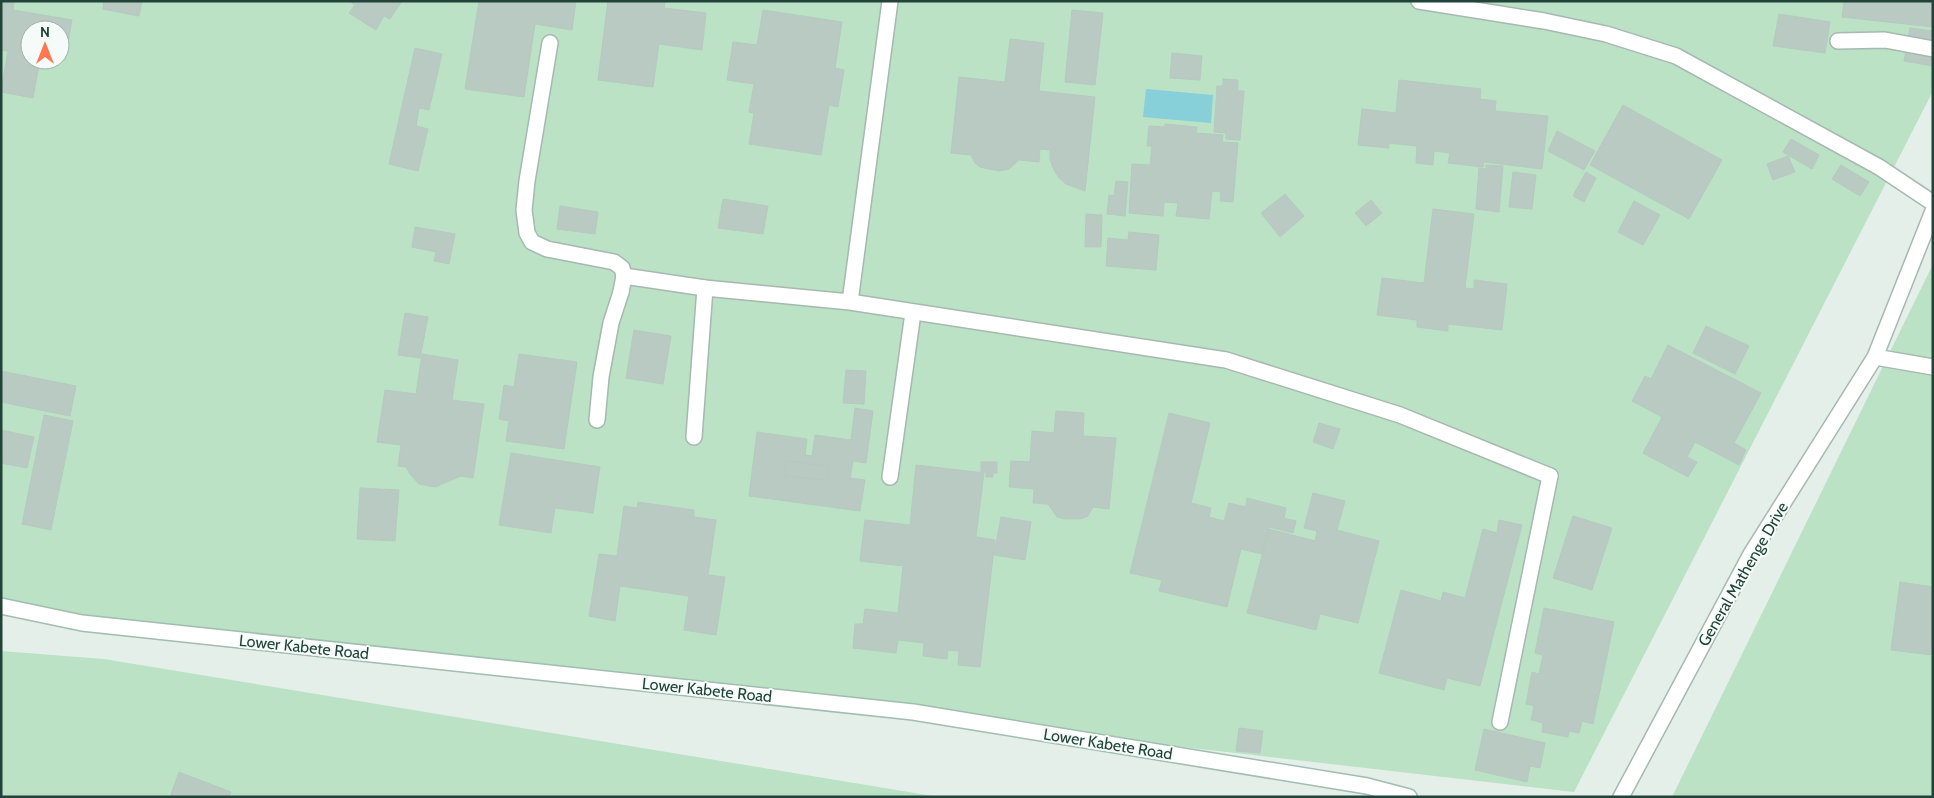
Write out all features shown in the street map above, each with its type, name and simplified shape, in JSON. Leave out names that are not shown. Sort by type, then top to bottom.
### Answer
[{"type":"street","points":[[850,302],[890,1]]},
{"type":"street","points":[[1419,1],[1553,22],[1606,34],[1676,56],[1879,168],[1933,203]]},
{"type":"street","points":[[1838,41],[1886,40],[1933,49]]},
{"type":"street","points":[[550,43],[527,180],[524,210],[527,233],[532,242],[547,248],[614,262],[622,268],[624,276],[621,292],[611,322],[601,378],[598,420]]},
{"type":"street","name":"General Mathenge Drive","points":[[1621,797],[1751,554],[1875,357],[1933,211]]},
{"type":"street","points":[[624,276],[705,288],[850,302],[1226,360],[1400,415],[1550,476],[1500,722]]},
{"type":"street","points":[[694,437],[705,288]]},
{"type":"street","points":[[890,476],[914,313]]},
{"type":"street","points":[[1875,357],[1933,367]]},
{"type":"street","name":"Lower Kabete Road","points":[[1,606],[82,623],[914,712],[1367,786],[1409,797]]},
{"type":"green space","points":[[1,1],[1933,1],[1933,91],[1574,792],[1,611]]},
{"type":"green space","points":[[1933,264],[1933,797],[1672,797]]},
{"type":"green space","points":[[1,651],[104,659],[939,797],[1,797]]},
{"type":"water","points":[[1146,89],[1213,95],[1211,123],[1143,117]]},
{"type":"building","points":[[1,1],[14,1],[13,10],[72,20],[70,31],[70,20],[20,20],[20,70],[38,70],[33,98],[1,92],[8,51],[1,50]]},
{"type":"building","points":[[104,1],[142,1],[139,16],[103,9]]},
{"type":"building","points":[[349,1],[402,1],[390,19],[384,16],[376,30],[349,13],[355,5]]},
{"type":"building","points":[[479,1],[576,1],[572,30],[535,24],[524,97],[465,89]]},
{"type":"building","points":[[608,1],[665,1],[664,8],[706,13],[702,50],[659,44],[653,87],[598,80]]},
{"type":"building","points":[[1844,1],[1933,1],[1933,27],[1842,17]]},
{"type":"building","points":[[763,10],[842,22],[835,68],[844,70],[838,107],[829,105],[821,155],[749,144],[754,113],[749,112],[754,84],[727,80],[733,42],[757,45]]},
{"type":"building","points":[[1072,10],[1103,13],[1095,85],[1065,82]]},
{"type":"building","points":[[1779,14],[1830,22],[1825,53],[1773,46]]},
{"type":"building","points":[[1910,28],[1933,31],[1933,66],[1904,61]]},
{"type":"building","points":[[1010,39],[1044,43],[1039,91],[1095,97],[1085,191],[1066,184],[1059,178],[1050,159],[1050,150],[1040,149],[1039,162],[1019,160],[1009,169],[999,171],[980,167],[975,163],[971,155],[951,153],[959,77],[1005,82]]},
{"type":"building","points":[[415,48],[442,54],[429,110],[419,108],[416,126],[428,129],[418,171],[389,164]]},
{"type":"building","points":[[1172,53],[1202,56],[1200,80],[1170,78]]},
{"type":"building","points":[[1223,79],[1238,80],[1238,91],[1244,91],[1240,140],[1226,139],[1226,133],[1214,132],[1217,86],[1223,86]]},
{"type":"building","points":[[1399,80],[1481,89],[1480,99],[1496,101],[1495,111],[1548,116],[1542,169],[1484,162],[1483,167],[1448,163],[1450,153],[1434,151],[1433,165],[1416,163],[1417,146],[1389,143],[1389,148],[1358,145],[1362,109],[1396,113]]},
{"type":"building","points":[[1623,105],[1722,160],[1689,219],[1590,165]]},
{"type":"building","points":[[1165,124],[1197,127],[1196,133],[1223,135],[1222,142],[1238,143],[1233,202],[1220,201],[1221,192],[1212,191],[1209,219],[1176,216],[1178,203],[1164,202],[1163,216],[1129,213],[1132,164],[1150,165],[1152,146],[1147,146],[1149,126],[1165,127]]},
{"type":"building","points":[[1557,131],[1595,151],[1584,170],[1548,151]]},
{"type":"building","points":[[1791,139],[1819,155],[1812,169],[1783,152]]},
{"type":"building","points":[[1788,156],[1795,172],[1773,180],[1767,164]]},
{"type":"building","points":[[1486,165],[1503,166],[1499,212],[1476,209],[1479,168],[1486,169]]},
{"type":"building","points":[[1841,165],[1869,182],[1860,196],[1832,179]]},
{"type":"building","points":[[1513,172],[1536,175],[1532,209],[1509,207]]},
{"type":"building","points":[[1586,172],[1596,178],[1584,202],[1573,196]]},
{"type":"building","points":[[1116,181],[1128,182],[1125,216],[1107,214],[1109,195],[1114,196]]},
{"type":"building","points":[[1285,194],[1304,216],[1280,237],[1261,213]]},
{"type":"building","points":[[723,199],[768,206],[763,234],[718,228]]},
{"type":"building","points":[[1371,200],[1382,213],[1366,226],[1355,213]]},
{"type":"building","points":[[1634,201],[1660,215],[1643,245],[1618,232]]},
{"type":"building","points":[[560,206],[598,212],[595,234],[557,229]]},
{"type":"building","points":[[1433,209],[1474,214],[1465,288],[1474,289],[1474,280],[1507,284],[1502,330],[1448,324],[1448,331],[1417,327],[1417,320],[1377,315],[1382,278],[1424,283]]},
{"type":"building","points":[[1086,214],[1102,215],[1101,247],[1085,247]]},
{"type":"building","points":[[415,227],[455,234],[449,264],[434,261],[436,252],[412,247]]},
{"type":"building","points":[[1129,232],[1159,235],[1156,270],[1106,266],[1108,238],[1128,240]]},
{"type":"building","points":[[405,313],[428,317],[420,358],[398,355]]},
{"type":"building","points":[[1706,326],[1749,346],[1735,374],[1693,353]]},
{"type":"building","points":[[634,330],[671,336],[663,384],[626,378]]},
{"type":"building","points":[[1668,345],[1761,393],[1734,443],[1746,450],[1739,465],[1695,442],[1687,457],[1697,462],[1688,477],[1643,453],[1662,417],[1632,401],[1645,376],[1651,379]]},
{"type":"building","points":[[422,354],[458,360],[452,400],[484,404],[473,478],[461,476],[435,487],[419,484],[406,467],[398,466],[401,445],[377,442],[385,390],[416,394]]},
{"type":"building","points":[[519,354],[577,362],[564,449],[506,441],[509,421],[499,419],[504,385],[514,387]]},
{"type":"building","points":[[846,370],[866,371],[864,404],[843,403]]},
{"type":"building","points":[[1,371],[76,386],[70,416],[1,402]]},
{"type":"building","points":[[855,408],[873,411],[866,463],[853,461],[850,478],[865,480],[860,511],[749,496],[757,432],[807,439],[805,455],[812,456],[815,435],[851,440]],"holes":[[[786,461],[829,466],[827,480],[784,476]]]},
{"type":"building","points":[[1056,411],[1084,413],[1083,436],[1116,438],[1109,509],[1093,507],[1088,516],[1080,519],[1065,519],[1057,517],[1048,504],[1033,503],[1034,489],[1009,487],[1011,461],[1030,462],[1032,431],[1054,433]]},
{"type":"building","points":[[1169,413],[1210,423],[1191,503],[1211,508],[1209,517],[1224,521],[1229,503],[1246,507],[1247,498],[1286,508],[1284,518],[1296,521],[1293,533],[1269,527],[1262,554],[1241,549],[1227,607],[1159,591],[1162,580],[1130,573]]},
{"type":"building","points":[[44,415],[73,421],[51,530],[22,524]]},
{"type":"building","points":[[1319,423],[1340,429],[1333,449],[1313,442]]},
{"type":"building","points":[[1,430],[34,437],[27,468],[1,463]]},
{"type":"building","points":[[511,453],[600,467],[593,513],[555,508],[551,533],[499,525]]},
{"type":"building","points":[[786,461],[829,466],[827,480],[784,476]]},
{"type":"building","points":[[981,462],[997,462],[997,473],[993,473],[993,477],[986,477],[986,472],[981,472]]},
{"type":"building","points":[[916,465],[984,473],[976,537],[995,540],[980,667],[958,665],[959,651],[948,650],[947,659],[923,656],[924,643],[898,640],[896,653],[853,648],[855,624],[863,624],[865,609],[898,613],[903,566],[860,561],[865,520],[910,525]]},
{"type":"building","points":[[360,488],[399,490],[395,541],[357,539]]},
{"type":"building","points":[[1313,493],[1345,501],[1337,530],[1379,541],[1358,623],[1320,614],[1316,630],[1247,613],[1269,529],[1315,541],[1317,531],[1304,528]]},
{"type":"building","points":[[638,502],[694,510],[694,517],[716,520],[708,575],[725,577],[716,635],[684,630],[689,596],[620,586],[615,621],[589,616],[599,554],[617,556],[624,506],[637,508]]},
{"type":"building","points":[[1573,516],[1612,528],[1592,590],[1553,578]]},
{"type":"building","points":[[1001,517],[1031,522],[1025,560],[994,555]]},
{"type":"building","points":[[1499,520],[1522,525],[1480,686],[1447,678],[1444,690],[1379,673],[1401,590],[1441,601],[1443,592],[1465,598],[1483,529],[1497,533]]},
{"type":"building","points":[[1900,582],[1933,587],[1933,655],[1891,650]]},
{"type":"building","points":[[1544,608],[1614,622],[1593,724],[1582,721],[1579,733],[1569,731],[1568,737],[1542,732],[1543,723],[1531,720],[1534,706],[1526,704],[1532,672],[1539,674],[1543,655],[1535,653]]},
{"type":"building","points":[[1239,728],[1263,731],[1260,753],[1236,751]]},
{"type":"building","points":[[1484,729],[1545,743],[1540,768],[1530,766],[1527,782],[1475,770]]},
{"type":"building","points":[[179,772],[231,792],[229,797],[170,797]]}]
